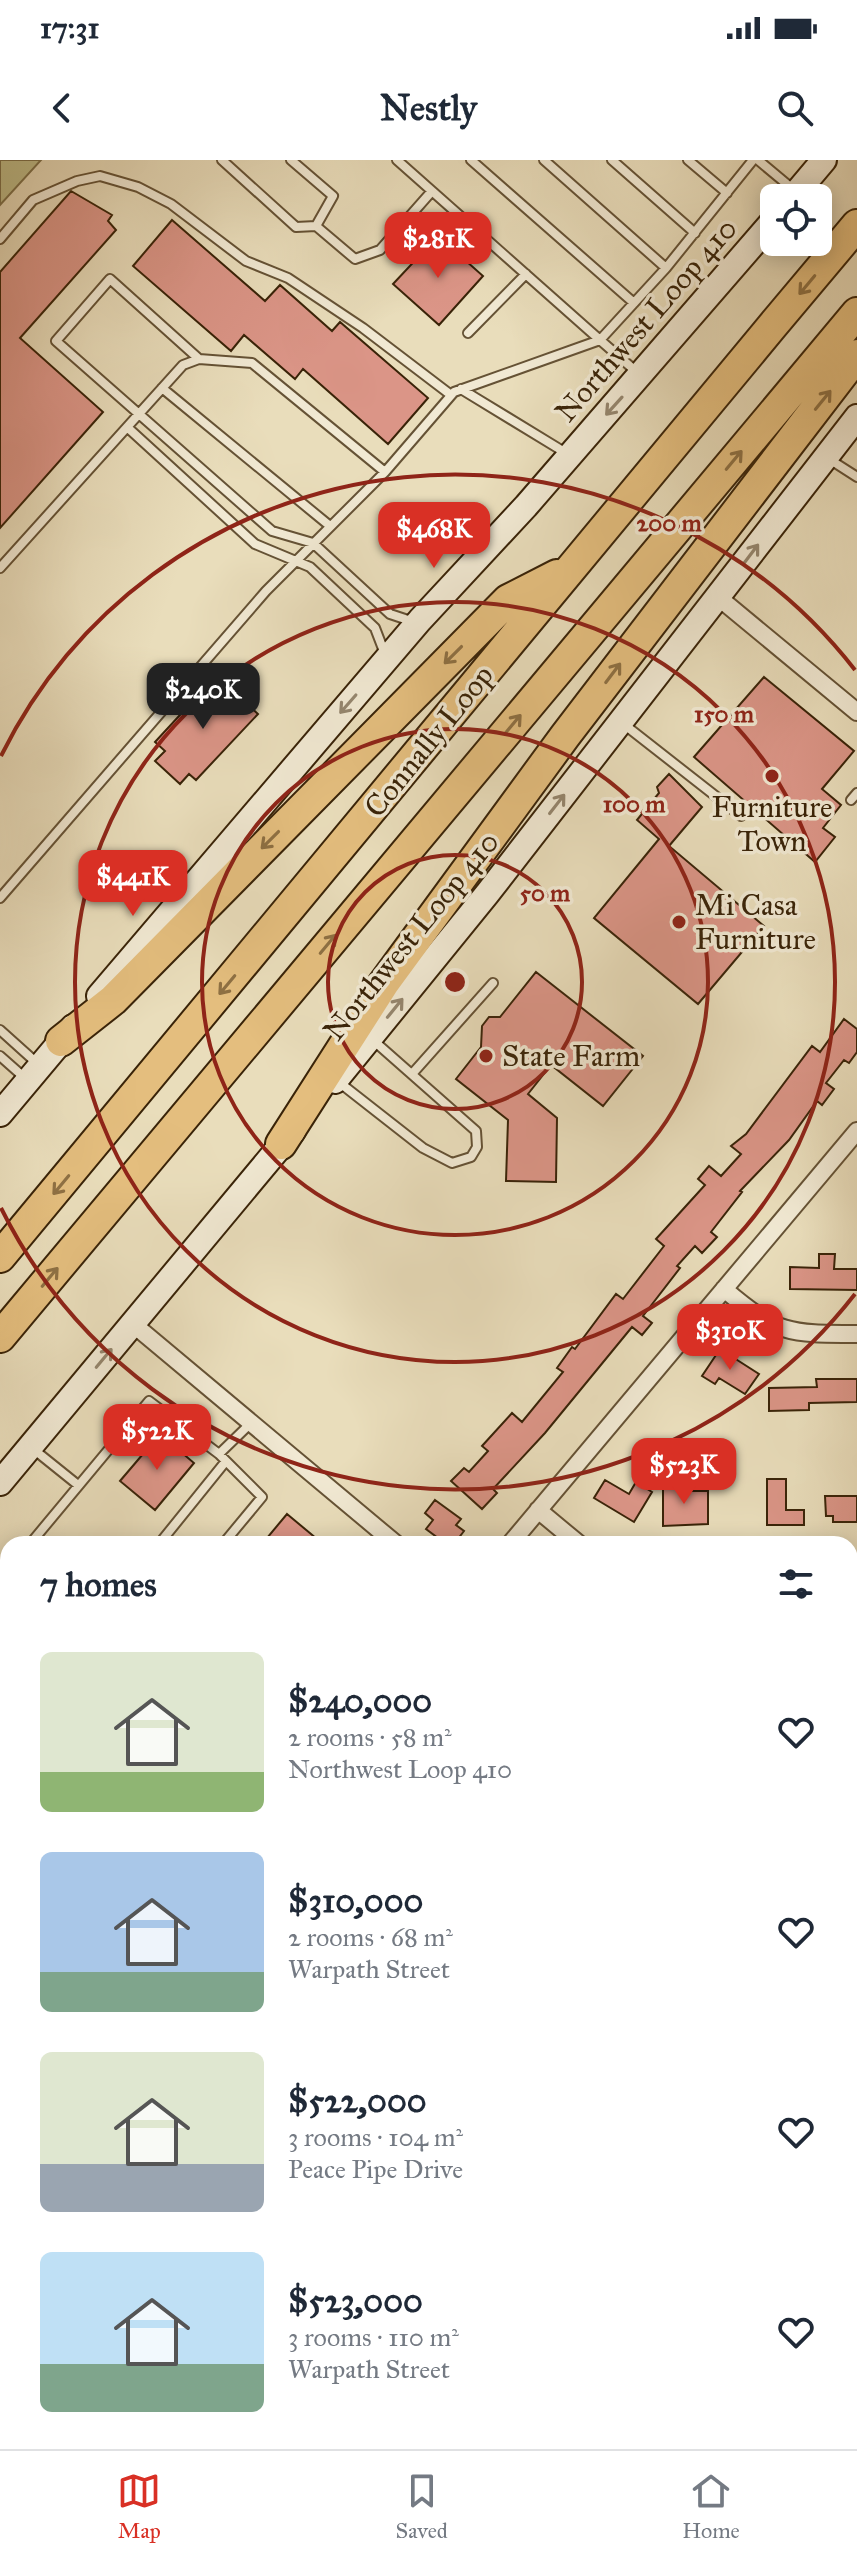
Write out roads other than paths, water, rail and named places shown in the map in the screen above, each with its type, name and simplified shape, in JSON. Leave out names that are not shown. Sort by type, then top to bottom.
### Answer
[{"type":"highway","name":"Connally Loop","points":[[0,1257],[385,796],[566,571],[857,225]]},
{"type":"highway","name":"Connally Loop","points":[[0,1337],[857,313]]},
{"type":"highway","points":[[281,1144],[393,971],[565,736],[857,355]]},
{"type":"highway","points":[[61,1041],[113,1000],[508,600],[566,571]]},
{"type":"main road","points":[[804,184],[824,160]]},
{"type":"main road","name":"Northwest Loop 410","points":[[0,1114],[420,620],[641,376],[760,236]]},
{"type":"main road","name":"Northwest Loop 410","points":[[0,1483],[371,1038],[857,417]]},
{"type":"street","points":[[718,597],[857,712]]},
{"type":"street","points":[[517,1536],[857,1131]]},
{"type":"street","points":[[724,1289],[760,1319],[782,1330],[857,1334]]},
{"type":"street","points":[[133,1324],[387,1536]]},
{"type":"street","points":[[538,1510],[569,1536]]},
{"type":"lane","points":[[222,160],[296,227],[316,226],[355,259],[380,250],[432,191]]},
{"type":"lane","points":[[291,160],[333,196],[316,226]]},
{"type":"lane","points":[[397,160],[641,376]]},
{"type":"lane","points":[[471,160],[634,303]]},
{"type":"lane","points":[[544,160],[666,268]]},
{"type":"lane","points":[[612,160],[695,233]]},
{"type":"lane","points":[[688,160],[727,193]]},
{"type":"lane","points":[[0,898],[266,591],[385,472],[451,395],[600,340],[666,268],[756,160],[783,184]]},
{"type":"lane","points":[[0,239],[33,200],[77,181],[100,176],[138,187],[171,204],[246,261],[288,278],[363,328],[451,395]]},
{"type":"lane","points":[[468,333],[526,274]]},
{"type":"lane","points":[[199,359],[110,279],[56,341],[141,412],[272,531],[313,543],[390,614],[401,620],[420,620]]},
{"type":"lane","points":[[0,568],[183,365],[199,359],[252,363],[385,472]]},
{"type":"lane","points":[[162,388],[330,526]]},
{"type":"lane","points":[[461,389],[541,441],[570,456]]},
{"type":"lane","points":[[127,427],[255,544],[299,560],[375,628],[383,642],[385,662]]},
{"type":"lane","points":[[825,456],[857,477]]},
{"type":"lane","points":[[621,722],[741,816]]},
{"type":"lane","points":[[412,1074],[493,983]]},
{"type":"lane","points":[[0,1030],[34,1073]]},
{"type":"lane","points":[[336,1080],[423,1148],[452,1163],[471,1157],[477,1147],[476,1131],[371,1038]]},
{"type":"lane","points":[[0,1056],[34,1073]]},
{"type":"lane","points":[[37,1536],[149,1401],[223,1457],[262,1497],[230,1536]]},
{"type":"lane","points":[[165,1536],[252,1422]]},
{"type":"lane","points":[[30,1446],[78,1485]]},
{"type":"place","name":"Furniture Town","points":[[772,776]]},
{"type":"place","name":"Mi Casa Furniture","points":[[679,922]]},
{"type":"place","name":"State Farm","points":[[486,1056]]}]
